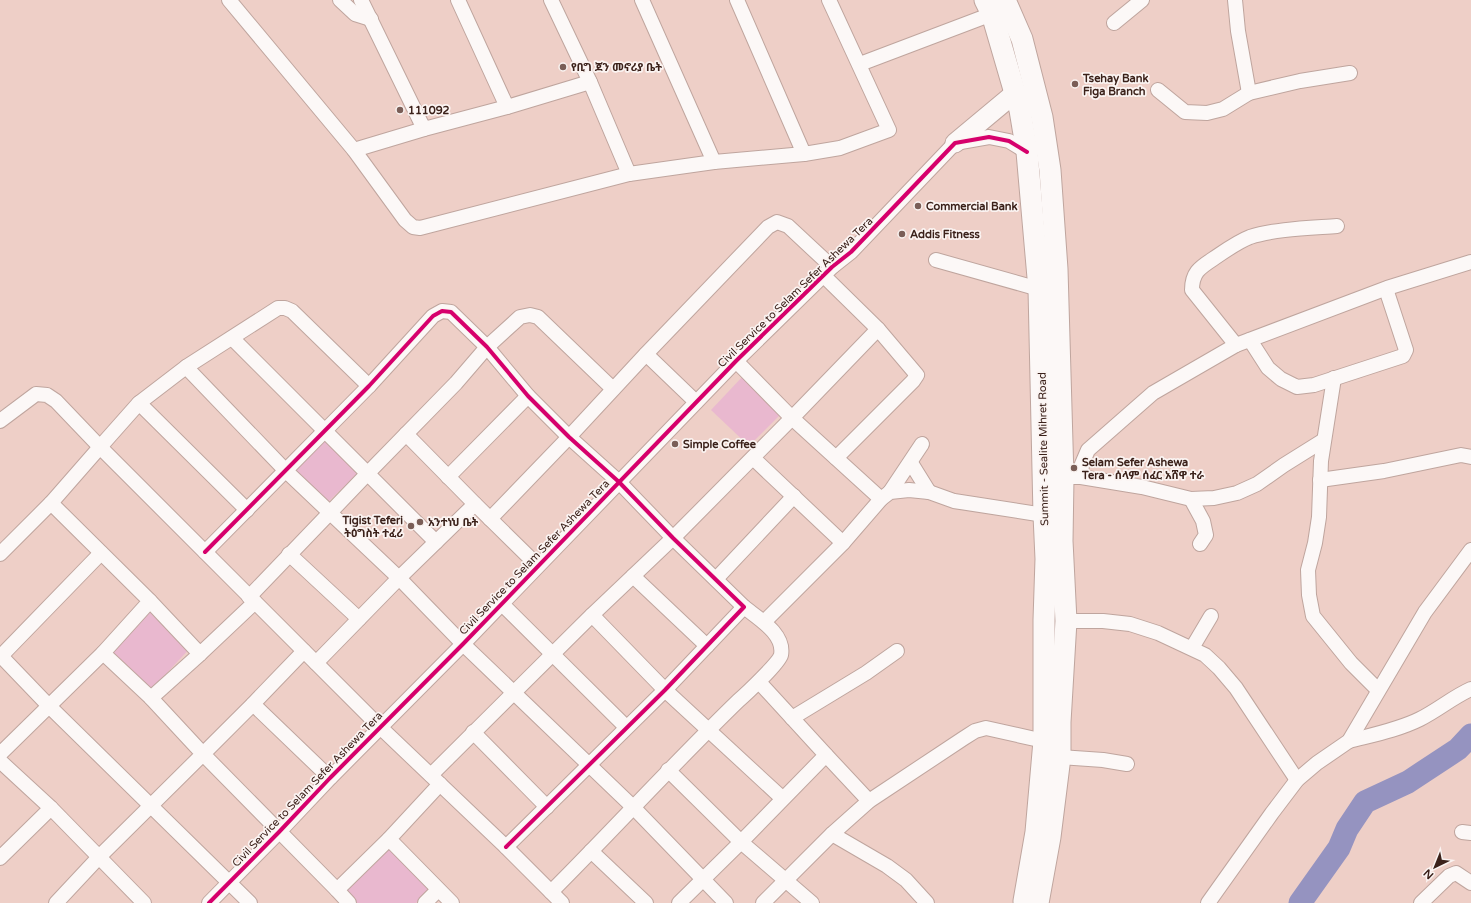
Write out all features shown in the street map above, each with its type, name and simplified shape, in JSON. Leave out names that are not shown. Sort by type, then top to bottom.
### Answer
[{"type":"main road","name":"Summit - Sealite Mihret Road","points":[[1000,3],[1015,93],[1020,110],[1027,152],[1039,289],[1044,515],[1055,559],[1044,741],[1036,832],[1024,903]]},
{"type":"main road","points":[[1000,3],[1022,39],[1038,99],[1050,170],[1072,477],[1062,541],[1055,559],[1066,621],[1060,722],[1060,757],[1050,837],[1038,903]]},
{"type":"street","points":[[229,0],[354,150],[405,220],[413,227],[420,228],[629,174],[714,162],[804,154],[840,148],[889,130],[860,64],[829,0]]},
{"type":"street","points":[[340,0],[355,14],[371,19]]},
{"type":"street","points":[[361,0],[424,129]]},
{"type":"street","points":[[458,0],[507,107]]},
{"type":"street","points":[[552,0],[590,82],[629,174]]},
{"type":"street","points":[[642,0],[714,162]]},
{"type":"street","points":[[736,0],[804,154]]},
{"type":"street","points":[[1235,0],[1238,31],[1249,93]]},
{"type":"street","points":[[1114,23],[1138,1]]},
{"type":"street","points":[[860,64],[1000,3]]},
{"type":"street","points":[[1158,90],[1185,112],[1207,113],[1224,109],[1249,93],[1300,81],[1350,73]]},
{"type":"street","points":[[354,150],[590,82]]},
{"type":"street","points":[[955,143],[1015,93]]},
{"type":"street","points":[[955,143],[989,137],[1009,141],[1027,152]]},
{"type":"street","name":"Civil Service to Selam Sefer Ashewa Tera","points":[[209,903],[463,644],[500,603],[736,361],[828,271],[851,252],[955,143]]},
{"type":"street","points":[[490,519],[569,437],[612,389],[768,227],[777,222],[788,226],[917,375],[913,381],[836,458]]},
{"type":"street","points":[[1236,346],[1192,290],[1192,280],[1200,268],[1231,247],[1250,237],[1337,226]]},
{"type":"street","points":[[936,260],[1039,289]]},
{"type":"street","points":[[1324,440],[1257,484],[1237,493],[1214,498],[1191,500],[1142,487],[1072,477],[1082,463],[1088,450],[1154,393],[1236,346],[1386,288],[1471,262]]},
{"type":"street","points":[[1250,340],[1268,368],[1281,379],[1297,387],[1314,385],[1403,356],[1406,350],[1386,288]]},
{"type":"street","points":[[0,554],[51,503],[139,403],[186,367],[278,308],[292,310],[369,386]]},
{"type":"street","points":[[205,552],[369,386],[433,316],[442,311],[451,312],[487,348],[528,396],[569,437],[619,482],[673,538],[744,607],[764,622],[778,636],[782,644],[781,657],[759,682],[668,770],[551,892]]},
{"type":"street","points":[[151,698],[200,654],[252,600],[289,554],[456,383],[487,348],[520,317],[530,315],[538,317],[612,389]]},
{"type":"street","points":[[337,890],[389,839],[473,732],[673,538],[878,329]]},
{"type":"street","points":[[232,338],[436,542]]},
{"type":"street","points":[[646,354],[696,402]]},
{"type":"street","points":[[736,361],[792,418],[836,458],[885,496]]},
{"type":"street","points":[[186,367],[286,471],[399,578],[463,644],[633,807],[726,903]]},
{"type":"street","points":[[1334,378],[1321,461],[1319,517],[1315,543],[1308,570],[1309,595],[1313,616],[1351,663],[1378,690]]},
{"type":"street","points":[[0,421],[36,394],[47,395],[56,401],[252,600],[380,727],[436,779],[562,903]]},
{"type":"street","points":[[448,477],[528,396]]},
{"type":"street","points":[[139,403],[246,510]]},
{"type":"street","points":[[406,434],[474,504],[538,565]]},
{"type":"street","points":[[764,622],[843,543],[885,496],[922,444]]},
{"type":"street","points":[[1320,480],[1384,471],[1461,455],[1471,457]]},
{"type":"street","points":[[753,458],[843,543]]},
{"type":"street","points":[[910,462],[929,492]]},
{"type":"street","points":[[885,496],[909,490],[929,492],[954,501],[1044,515]]},
{"type":"street","points":[[716,579],[794,496]]},
{"type":"street","points":[[1191,500],[1203,521],[1206,535],[1200,544]]},
{"type":"street","points":[[51,503],[150,601],[200,654]]},
{"type":"street","points":[[316,663],[474,504]]},
{"type":"street","points":[[1349,741],[1425,612],[1471,550]]},
{"type":"street","points":[[102,553],[0,656],[250,903]]},
{"type":"street","points":[[289,554],[359,619]]},
{"type":"street","points":[[633,576],[707,646]]},
{"type":"street","points":[[0,754],[103,653],[150,601]]},
{"type":"street","points":[[500,603],[626,727]]},
{"type":"street","points":[[506,847],[665,690],[744,607]]},
{"type":"street","points":[[592,615],[665,690],[782,798]]},
{"type":"street","points":[[1192,648],[1211,616]]},
{"type":"street","points":[[1066,621],[1103,621],[1130,624],[1158,632],[1205,655],[1219,668],[1236,688],[1297,780]]},
{"type":"street","points":[[56,903],[99,857],[253,704],[304,651]]},
{"type":"street","points":[[792,718],[866,673],[896,651]]},
{"type":"street","points":[[103,653],[151,698],[203,754],[349,903]]},
{"type":"street","points":[[759,682],[869,801]]},
{"type":"street","points":[[1208,903],[1297,780],[1317,763],[1349,741],[1420,719],[1458,695],[1471,689]]},
{"type":"street","points":[[253,704],[330,778]]},
{"type":"street","points":[[763,903],[832,834],[869,801],[975,731],[986,728],[1044,741]]},
{"type":"street","points":[[473,732],[547,807]]},
{"type":"street","points":[[679,903],[826,755]]},
{"type":"street","points":[[1060,757],[1103,760],[1127,764]]},
{"type":"street","points":[[0,761],[51,808],[144,903]]},
{"type":"street","points":[[668,770],[741,842],[812,903]]},
{"type":"street","points":[[0,858],[51,808]]},
{"type":"street","points":[[832,834],[887,866],[906,880],[927,903]]},
{"type":"street","points":[[389,839],[452,903]]},
{"type":"street","points":[[591,851],[646,903]]},
{"type":"street","points":[[1421,903],[1449,876],[1456,873],[1471,883]]},
{"type":"street","points":[[425,903],[438,890]]},
{"type":"shaded area","points":[[744,375],[782,413],[749,446],[711,410]]},
{"type":"shaded area","points":[[323,435],[360,471],[326,504],[290,471]]},
{"type":"shaded area","points":[[151,609],[193,645],[151,690],[110,651]]},
{"type":"shaded area","points":[[383,839],[430,888],[416,903],[353,903],[337,886]]},
{"type":"waterway","points":[[1300,903],[1339,848],[1347,829],[1365,802],[1408,782],[1458,749],[1471,735]]},
{"type":"cycle path","points":[[209,903],[463,644],[736,361],[832,267],[851,252],[955,143],[989,137],[1009,141],[1027,152]]},
{"type":"cycle path","points":[[205,552],[369,386],[433,316],[442,311],[451,312],[487,347],[528,396],[569,437],[619,482],[673,538],[744,607],[665,690],[506,847]]},
{"type":"place","name":"የቢግ ጆን መኖሪያ ቤት","points":[[563,67]]},
{"type":"place","name":"Tsehay Bank Figa Branch","points":[[1075,84]]},
{"type":"place","name":"111092","points":[[400,110]]},
{"type":"place","name":"Commercial Bank","points":[[918,206]]},
{"type":"place","name":"Addis Fitness","points":[[902,234]]},
{"type":"place","name":"Simple Coffee","points":[[675,444]]},
{"type":"place","name":"Selam Sefer Ashewa Tera - ሰላም ሰፈር አሸዋ ተራ","points":[[1074,468]]},
{"type":"place","name":"አንተነህ ቤት","points":[[420,522]]},
{"type":"place","name":"Tigist Teferi ትዕግስት ተፈሪ","points":[[411,526]]}]
